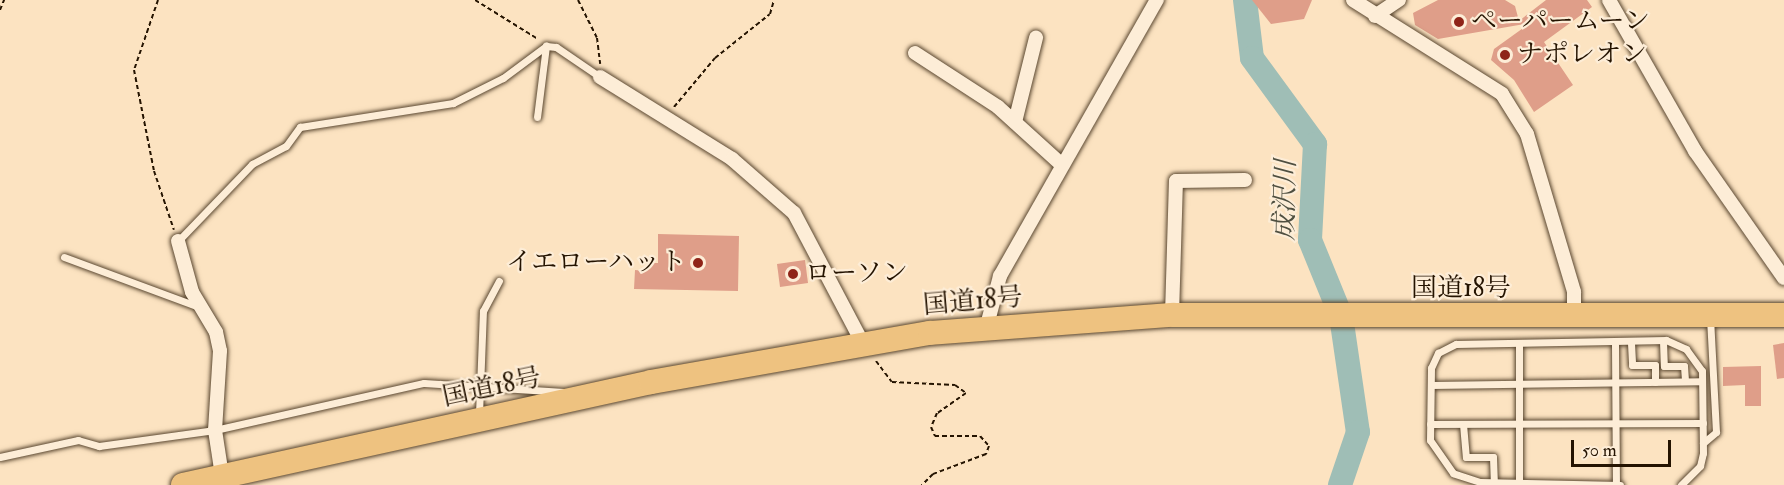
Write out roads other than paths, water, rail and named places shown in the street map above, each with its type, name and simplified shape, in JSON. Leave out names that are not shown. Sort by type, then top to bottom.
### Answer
[{"type":"highway","name":"国道18号","points":[[183,485],[222,480],[594,395],[862,342],[986,329],[1172,315],[1313,318],[1784,315]]},
{"type":"street","points":[[986,329],[1000,276],[1157,0]]},
{"type":"street","points":[[1353,0],[1375,16],[1465,66],[1503,94],[1527,134],[1574,292],[1574,317]]},
{"type":"street","points":[[1375,16],[1399,0]]},
{"type":"street","points":[[1609,0],[1695,151],[1784,278]]},
{"type":"street","points":[[1015,122],[1036,38]]},
{"type":"street","points":[[915,53],[967,83],[1015,122],[1062,165]]},
{"type":"street","points":[[600,77],[668,114],[732,159],[794,213],[862,342]]},
{"type":"street","points":[[1172,315],[1176,181],[1245,180]]},
{"type":"street","points":[[178,241],[220,351],[215,430],[222,480]]},
{"type":"lane","points":[[537,117],[546,46]]},
{"type":"lane","points":[[178,241],[252,164],[286,146],[300,127],[453,102],[503,78],[546,46],[556,47],[600,77]]},
{"type":"lane","points":[[63,257],[202,308]]},
{"type":"lane","points":[[479,420],[483,311],[499,281]]},
{"type":"lane","points":[[1703,443],[1716,432],[1710,317]]},
{"type":"lane","points":[[1615,345],[1618,485],[1494,482],[1453,473],[1433,450],[1430,424],[1431,385],[1438,353],[1456,344],[1615,345],[1663,341],[1696,357],[1702,381],[1703,443],[1700,466],[1681,485]]},
{"type":"lane","points":[[1663,341],[1664,366],[1684,366],[1684,381]]},
{"type":"lane","points":[[1631,343],[1632,365],[1655,365],[1655,382]]},
{"type":"lane","points":[[1519,344],[1519,481]]},
{"type":"lane","points":[[1431,385],[1702,381]]},
{"type":"lane","points":[[0,457],[78,440],[99,446],[215,430],[424,383],[481,382],[594,395]]},
{"type":"lane","points":[[1430,424],[1703,423]]},
{"type":"lane","points":[[1464,424],[1466,457],[1493,457],[1494,482]]},
{"type":"waterway","name":"成沢川","points":[[1245,0],[1252,58],[1315,144],[1310,240],[1341,316],[1358,432],[1340,485]]},
{"type":"place","name":"ペーパームーン","points":[[1459,22]]},
{"type":"place","name":"ナポレオン","points":[[1505,55]]},
{"type":"place","name":"イエローハット","points":[[698,263]]},
{"type":"place","name":"ローソン","points":[[793,274]]}]
